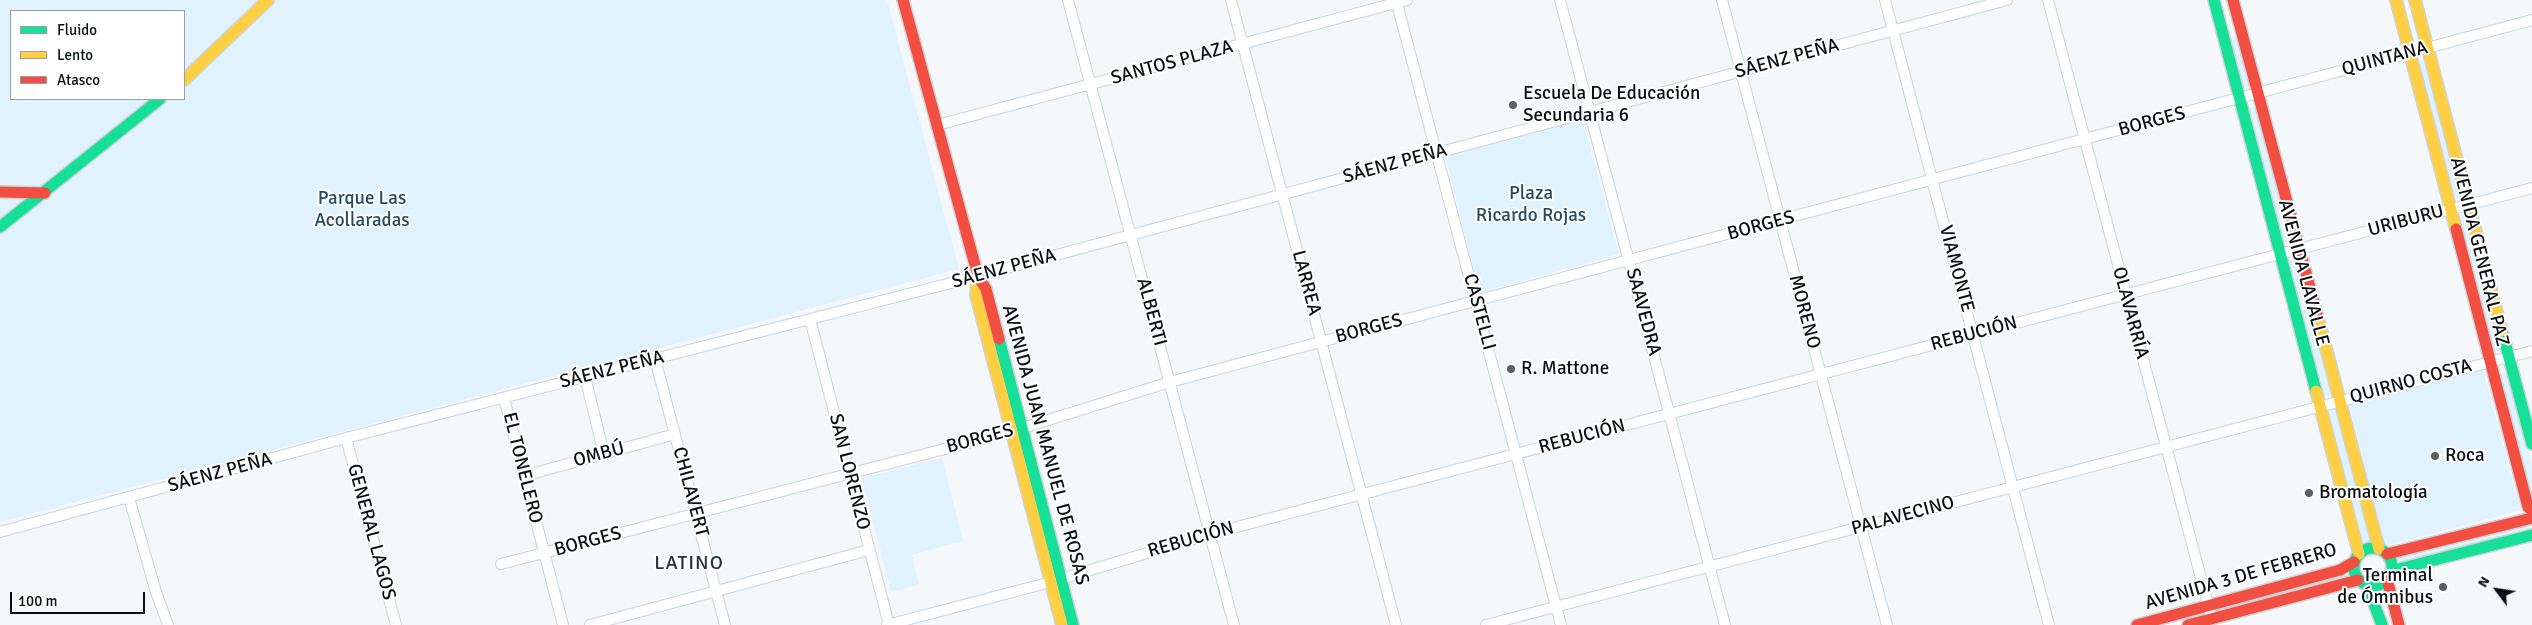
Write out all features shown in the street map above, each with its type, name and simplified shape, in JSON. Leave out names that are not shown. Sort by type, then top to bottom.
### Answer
[{"type":"street","name":"AVENIDA JUAN MANUEL DE ROSAS","points":[[903,0],[978,276],[986,289],[1022,427],[1036,505]]},
{"type":"street","name":"ALBERTI","points":[[1068,0],[1234,625]]},
{"type":"street","name":"LARREA","points":[[1231,0],[1396,625]]},
{"type":"street","name":"SAAVEDRA","points":[[1560,0],[1725,625]]},
{"type":"street","name":"MORENO","points":[[1722,0],[1887,625]]},
{"type":"street","name":"VIAMONTE","points":[[1885,0],[2049,625]]},
{"type":"street","name":"SÁENZ PEÑA","points":[[0,532],[346,438],[978,276],[2007,0]]},
{"type":"street","name":"OLAVARRÍA","points":[[2048,0],[2165,447],[2213,622]]},
{"type":"street","name":"AVENIDA LAVALLE","points":[[2214,0],[2320,406],[2357,558]]},
{"type":"street","name":"AVENIDA LAVALLE","points":[[2234,0],[2340,401],[2383,551]]},
{"type":"street","name":"AVENIDA GENERAL PAZ","points":[[2396,0],[2489,362],[2528,507],[2532,510]]},
{"type":"street","name":"AVENIDA GENERAL PAZ","points":[[2415,0],[2532,444]]},
{"type":"street","points":[[185,79],[267,1]]},
{"type":"street","name":"SANTOS PLAZA","points":[[937,125],[1400,1]]},
{"type":"street","name":"CASTELLI","points":[[1400,1],[1437,153],[1561,625]]},
{"type":"street","name":"QUINTANA","points":[[2239,99],[2532,20]]},
{"type":"street","name":"BORGES","points":[[501,564],[1010,432],[1170,382],[2239,99]]},
{"type":"street","points":[[0,226],[45,193],[159,100]]},
{"type":"street","name":"URIBURU","points":[[2280,254],[2532,188]]},
{"type":"street","points":[[0,192],[45,193]]},
{"type":"street","name":"REBUCIÓN","points":[[888,625],[1056,580],[1210,534],[2280,254]]},
{"type":"street","name":"AVENIDA JUAN MANUEL DE ROSAS","points":[[978,276],[976,295],[1010,432],[1036,505],[1056,580],[1073,625]]},
{"type":"street","name":"SAN LORENZO","points":[[810,320],[888,625]]},
{"type":"street","name":"QUIRNO COSTA","points":[[2320,406],[2532,351]]},
{"type":"street","name":"CHILAVERT","points":[[655,359],[725,625]]},
{"type":"street","points":[[585,377],[604,454]]},
{"type":"street","name":"EL TONELERO","points":[[504,398],[563,625]]},
{"type":"street","name":"PALAVECINO","points":[[1486,625],[2320,406]]},
{"type":"street","name":"OMBÚ","points":[[524,476],[675,434]]},
{"type":"street","name":"GENERAL LAGOS","points":[[346,438],[396,625]]},
{"type":"street","points":[[129,498],[156,592],[168,625]]},
{"type":"street","points":[[2382,625],[2363,583],[2354,573],[2357,558],[2368,548],[2383,551],[2532,518]]},
{"type":"street","points":[[2363,583],[2379,585],[2389,575],[2532,535]]},
{"type":"street","points":[[590,625],[716,589],[869,550]]},
{"type":"street","points":[[2383,551],[2392,564],[2389,575],[2399,625]]},
{"type":"street","name":"AVENIDA 3 DE FEBRERO","points":[[2137,625],[2340,570],[2357,558]]},
{"type":"street","name":"AVENIDA JUAN MANUEL DE ROSAS","points":[[1056,580],[1062,625]]},
{"type":"street","name":"AVENIDA 3 DE FEBRERO","points":[[2188,625],[2213,622],[2293,597],[2363,583]]},
{"type":"street","points":[[2289,585],[2293,597]]},
{"type":"green space","name":"Parque Las Acollaradas","points":[[0,0],[887,0],[959,269],[0,522]]},
{"type":"green space","points":[[2238,35],[2251,86],[2243,88],[2230,37]]},
{"type":"green space","points":[[2426,60],[2461,196],[2453,198],[2417,62]]},
{"type":"green space","points":[[2256,106],[2292,241],[2284,243],[2248,108]]},
{"type":"green space","name":"Plaza Ricardo Rojas","points":[[1582,119],[1619,254],[1479,293],[1445,155]]},
{"type":"green space","points":[[2466,214],[2502,350],[2494,352],[2458,216]]},
{"type":"green space","points":[[2296,258],[2332,394],[2323,396],[2287,260]]},
{"type":"green space","points":[[2483,369],[2521,510],[2385,546],[2349,404]]},
{"type":"green space","points":[[2508,371],[2532,464],[2532,497],[2499,374]]},
{"type":"green space","points":[[2336,407],[2372,542],[2364,545],[2328,409]]},
{"type":"green space","points":[[942,458],[963,541],[912,555],[919,585],[891,592],[862,478]]},
{"type":"green space","points":[[2528,523],[2530,529],[2397,563],[2396,557]]},
{"type":"traffic: fast","points":[[2214,0],[2316,391]]},
{"type":"traffic: fast","points":[[0,227],[159,100]]},
{"type":"traffic: fast","points":[[2502,331],[2532,444]]},
{"type":"traffic: fast","points":[[999,339],[1073,625]]},
{"type":"traffic: fast","points":[[2391,571],[2532,535]]},
{"type":"traffic: fast","points":[[2373,548],[2387,553],[2392,567],[2387,581],[2373,586],[2359,581],[2354,567],[2359,553],[2373,548]]},
{"type":"traffic: fast","points":[[2367,585],[2382,625]]},
{"type":"traffic: slow","points":[[185,79],[268,0]]},
{"type":"traffic: slow","points":[[2396,0],[2456,229]]},
{"type":"traffic: slow","points":[[2415,0],[2502,331]]},
{"type":"traffic: slow","points":[[978,276],[976,295],[1062,625]]},
{"type":"traffic: slow","points":[[2317,314],[2379,549]]},
{"type":"traffic: slow","points":[[2316,391],[2359,554]]},
{"type":"traffic: jam","points":[[903,0],[978,276],[986,289],[999,339]]},
{"type":"traffic: jam","points":[[2233,0],[2317,314]]},
{"type":"traffic: jam","points":[[0,192],[45,193]]},
{"type":"traffic: jam","points":[[2456,229],[2528,507],[2532,510]]},
{"type":"traffic: jam","points":[[2387,554],[2532,518]]},
{"type":"traffic: jam","points":[[2137,625],[2340,570],[2354,562]]},
{"type":"traffic: jam","points":[[2387,579],[2399,625]]},
{"type":"traffic: jam","points":[[2188,625],[2358,580]]},
{"type":"place","name":"Escuela De Educación Secundaria 6","points":[[1513,105]]},
{"type":"place","name":"R. Mattone","points":[[1511,369]]},
{"type":"place","name":"Roca","points":[[2435,456]]},
{"type":"place","name":"Bromatología","points":[[2309,493]]},
{"type":"place","name":"Terminal de Ómnibus","points":[[2443,587]]},
{"type":"district","name":"LATINO","points":[[689,564]]}]
